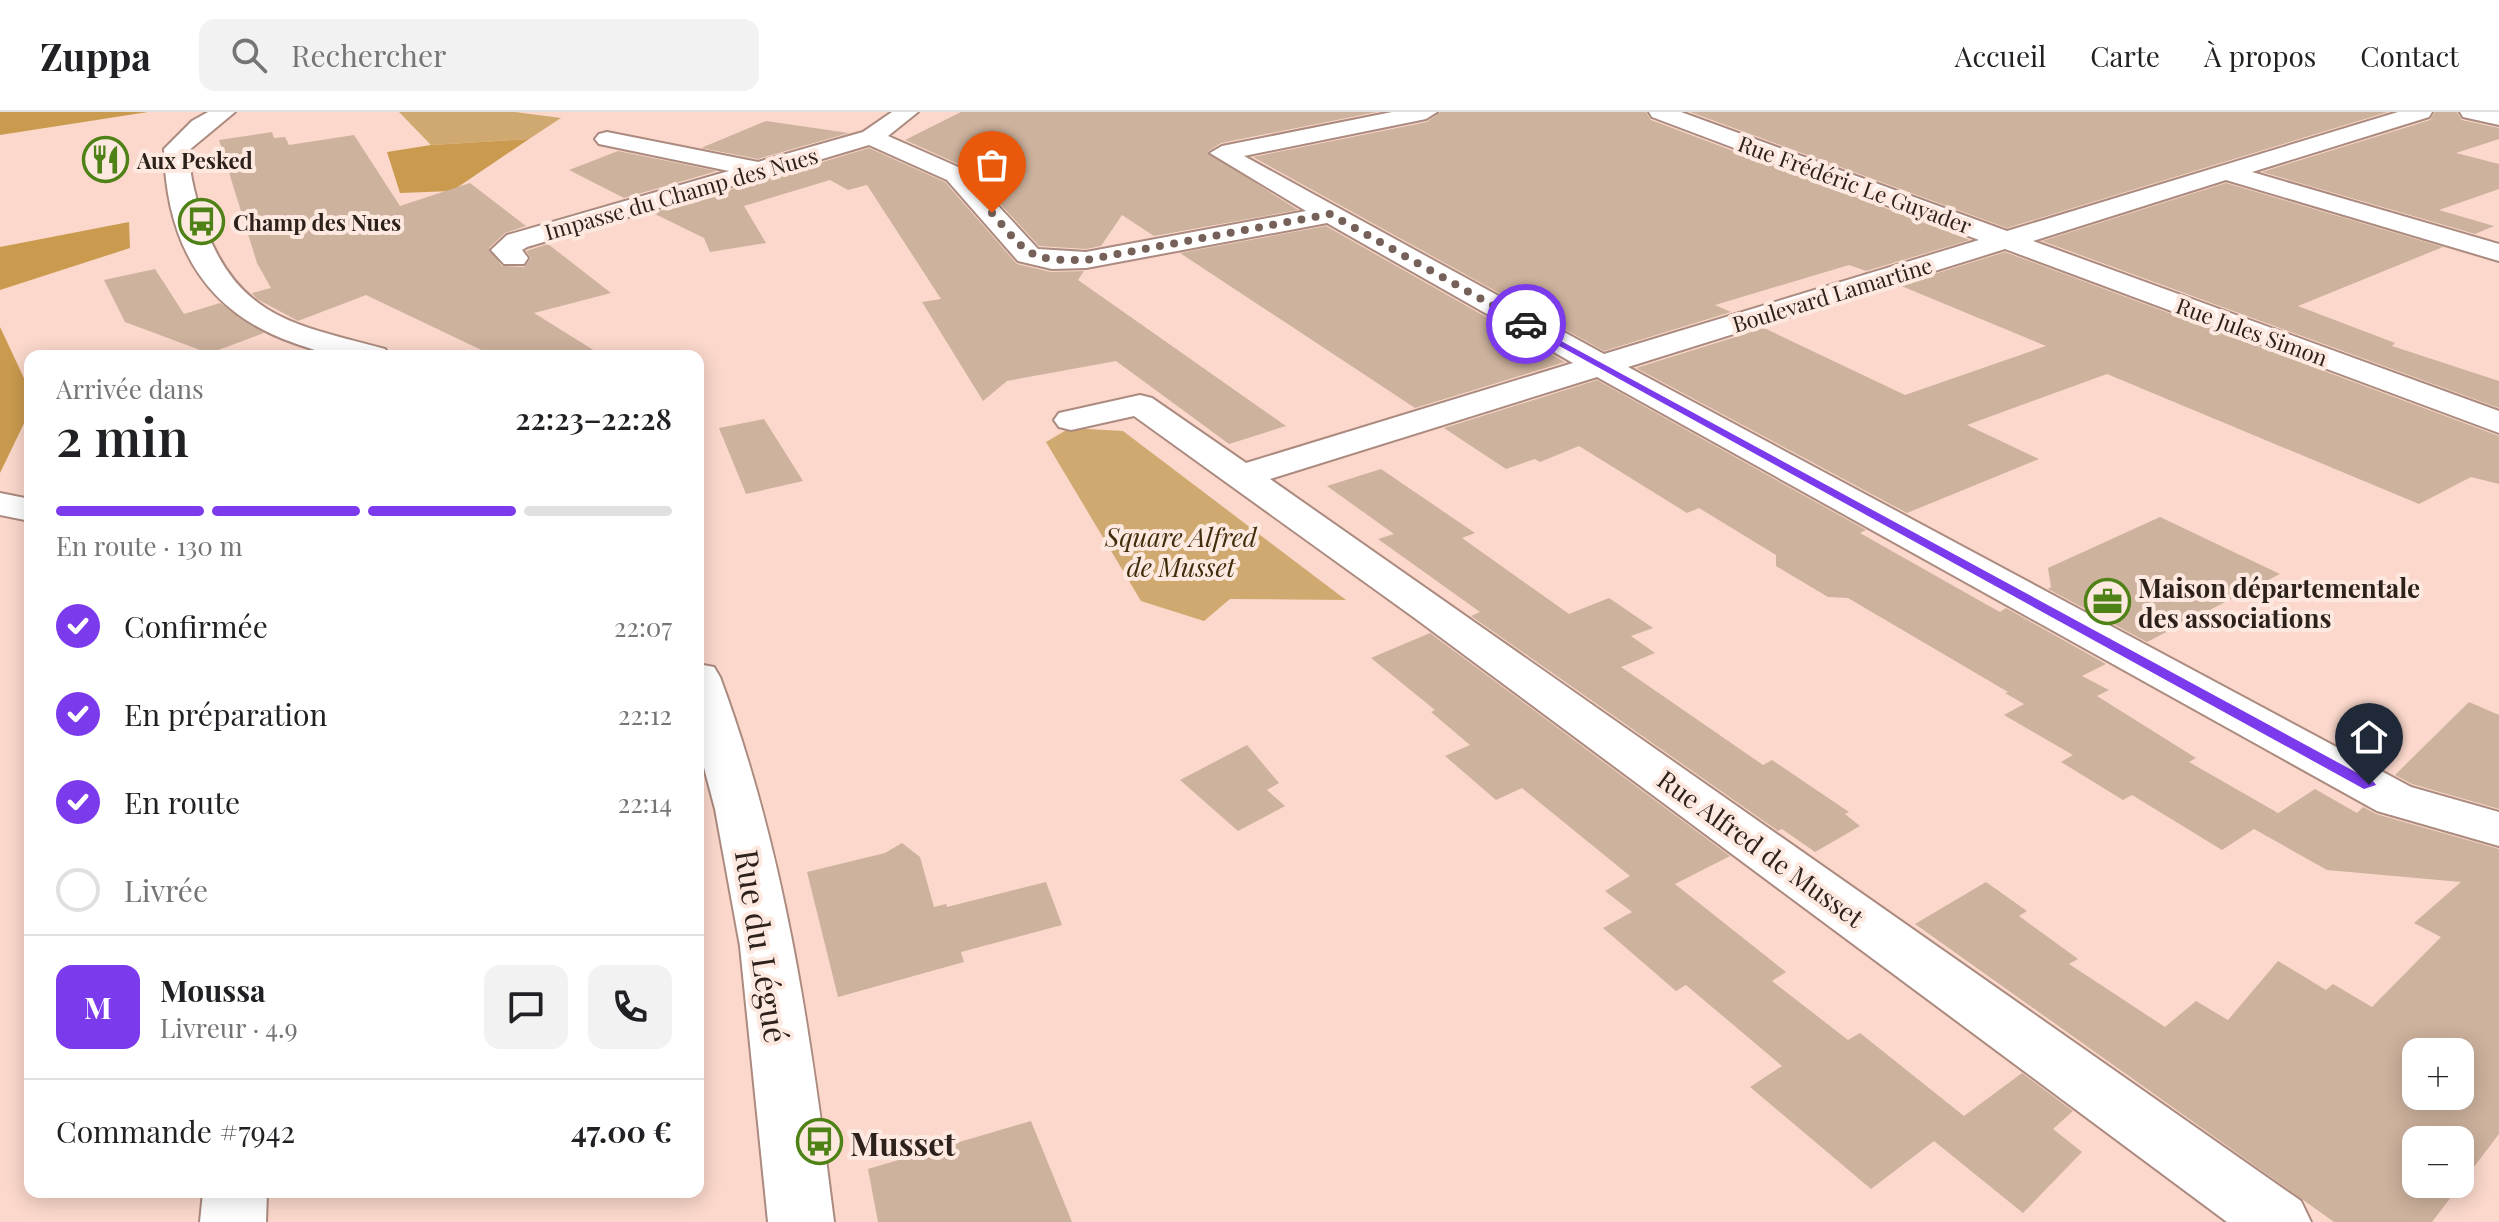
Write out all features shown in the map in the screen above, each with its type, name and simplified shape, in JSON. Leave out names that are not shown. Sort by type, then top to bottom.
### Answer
[{"type":"street","points":[[224,112],[200,126],[176,149],[176,167],[200,257],[228,297],[256,316],[284,330],[353,350]]},
{"type":"street","name":"Impasse du Champ des Nues","points":[[514,258],[505,250],[517,241],[871,137],[907,112]]},
{"type":"street","points":[[1426,112],[1222,153],[1600,366],[2394,799],[2499,829]]},
{"type":"street","name":"Rue Frédéric Le Guyader","points":[[1660,112],[2006,240]]},
{"type":"street","name":"Boulevard Lamartine","points":[[1243,476],[2421,112]]},
{"type":"street","points":[[2471,112],[2499,118]]},
{"type":"street","points":[[871,137],[956,175],[1028,255],[1052,261],[1086,260],[1330,214]]},
{"type":"street","points":[[607,139],[724,165],[757,169]]},
{"type":"street","points":[[2225,172],[2499,253]]},
{"type":"street","name":"Rue Jules Simon","points":[[2006,240],[2499,423]]},
{"type":"street","name":"Rue Alfred de Musset","points":[[1071,420],[1140,405],[2278,1222]]},
{"type":"street","points":[[0,504],[24,509]]},
{"type":"street","name":"Rue du Légué","points":[[704,693],[717,727],[750,852],[778,1027],[801,1222]]},
{"type":"street","points":[[233,1222],[235,1198]]},
{"type":"green space","points":[[399,112],[515,112],[561,118],[529,139],[431,145]]},
{"type":"green space","name":"Square Alfred de Musset","points":[[1070,428],[1123,431],[1346,600],[1230,599],[1204,621],[1141,601],[1046,442]]},
{"type":"shaded area","points":[[0,112],[148,112],[0,135]]},
{"type":"shaded area","points":[[529,139],[452,191],[400,193],[387,152],[431,145]]},
{"type":"shaded area","points":[[129,222],[130,248],[0,290],[0,247]]},
{"type":"shaded area","points":[[0,327],[24,378],[24,423],[0,473]]},
{"type":"building","points":[[961,112],[1377,112],[1221,143],[1207,152],[1298,210],[1154,236],[1122,215],[1101,246],[1086,249],[1039,246],[967,168],[905,140]]},
{"type":"building","points":[[1440,112],[1646,112],[1651,120],[1970,240],[1866,271],[1849,265],[1715,305],[1731,312],[1604,351],[1253,157],[1427,122]]},
{"type":"building","points":[[1690,112],[2388,112],[2007,228]]},
{"type":"building","points":[[2435,112],[2457,112],[2462,120],[2499,128],[2499,139],[2456,153],[2499,164],[2499,189],[2439,210],[2494,226],[2475,234],[2262,172],[2430,120]]},
{"type":"building","points":[[766,121],[849,133],[758,159],[701,148]]},
{"type":"building","points":[[272,132],[274,138],[285,137],[289,145],[354,135],[400,206],[470,183],[526,226],[505,233],[489,248],[502,266],[524,267],[531,258],[526,251],[548,244],[611,293],[534,313],[593,350],[481,350],[366,295],[298,321],[257,299],[252,293],[271,288],[257,263],[219,140]]},
{"type":"building","points":[[869,148],[945,182],[1017,264],[1051,272],[1084,271],[1078,280],[1286,426],[1229,444],[1116,361],[1007,381],[983,401],[922,302],[941,299],[867,185],[848,190],[830,180],[744,206],[766,243],[710,252],[704,238],[653,213]]},
{"type":"building","points":[[618,151],[717,171],[624,198],[569,170]]},
{"type":"building","points":[[2226,183],[2443,247],[2298,306],[2395,343],[2392,346],[2499,381],[2499,408],[2042,241]]},
{"type":"building","points":[[1326,226],[1565,362],[1415,408],[1180,253]]},
{"type":"building","points":[[2005,252],[2499,436],[2499,484],[2471,477],[2419,504],[2107,374],[1967,425],[2039,459],[1907,513],[1636,368],[1764,328],[1905,395],[2046,346],[1899,285]]},
{"type":"building","points":[[155,269],[184,314],[220,303],[264,333],[218,350],[200,350],[125,322],[104,280]]},
{"type":"building","points":[[1597,380],[1866,530],[1860,533],[1982,602],[2000,612],[2006,608],[2106,664],[2082,676],[2109,690],[2097,696],[2196,758],[2189,762],[2278,813],[2260,825],[2315,789],[2357,813],[2363,807],[2376,814],[2499,849],[2499,1134],[2474,1167],[2474,1126],[2402,1126],[2402,1198],[2450,1198],[2432,1222],[2334,1222],[1915,924],[1986,882],[2027,911],[2019,916],[2078,959],[2069,964],[2165,1027],[2196,1001],[2228,1020],[2278,961],[2326,990],[2333,984],[2372,1007],[2441,937],[2414,923],[2461,882],[2327,870],[2254,829],[2222,850],[2132,795],[2123,800],[2061,762],[2073,755],[2004,715],[2024,704],[2005,693],[2008,692],[1848,598],[1828,597],[1776,566],[1776,555],[1699,508],[1687,513],[1579,446],[1540,462],[1535,459],[1506,469],[1444,428]]},
{"type":"building","points":[[764,419],[803,481],[746,494],[719,428]]},
{"type":"building","points":[[1381,469],[1475,533],[1462,538],[1569,614],[1609,598],[1653,628],[1631,636],[1655,653],[1621,667],[1763,765],[1772,760],[1849,812],[1845,814],[1860,826],[1815,852],[1782,829],[1778,831],[1471,616],[1480,612],[1378,539],[1394,534],[1327,486]]},
{"type":"building","points":[[2160,517],[2280,574],[2147,642],[2048,589],[2051,587],[2048,568]]},
{"type":"building","points":[[1430,633],[1730,856],[1675,884],[1786,972],[1772,981],[1848,1040],[1860,1033],[1964,1116],[2022,1073],[2073,1111],[2053,1129],[2082,1152],[2023,1213],[1934,1141],[1871,1189],[1750,1087],[1782,1066],[1686,985],[1676,991],[1603,928],[1632,912],[1605,891],[1630,876],[1522,788],[1496,800],[1445,756],[1470,745],[1431,712],[1435,710],[1371,658]]},
{"type":"building","points":[[2469,702],[2499,715],[2499,809],[2412,784],[2395,775]]},
{"type":"building","points":[[1247,745],[1279,783],[1267,790],[1285,806],[1238,831],[1180,780]]},
{"type":"building","points":[[902,843],[920,857],[934,907],[946,904],[947,907],[1046,882],[1062,925],[961,952],[964,962],[838,997],[807,872],[885,853]]},
{"type":"building","points":[[1031,1121],[1072,1222],[878,1222],[868,1169]]},
{"type":"way so far","points":[[992,213],[1028,255],[1052,261],[1086,260],[1330,214],[1526,324]]},
{"type":"place","name":"Aux Pesked","points":[[106,160]]},
{"type":"place","name":"Champ des Nues","points":[[202,222]]},
{"type":"place","name":"Maison départementale des associations","points":[[2107,602]]},
{"type":"place","name":"Musset","points":[[819,1142]]},
{"type":"route","points":[[1526,324],[2369,785]]}]
